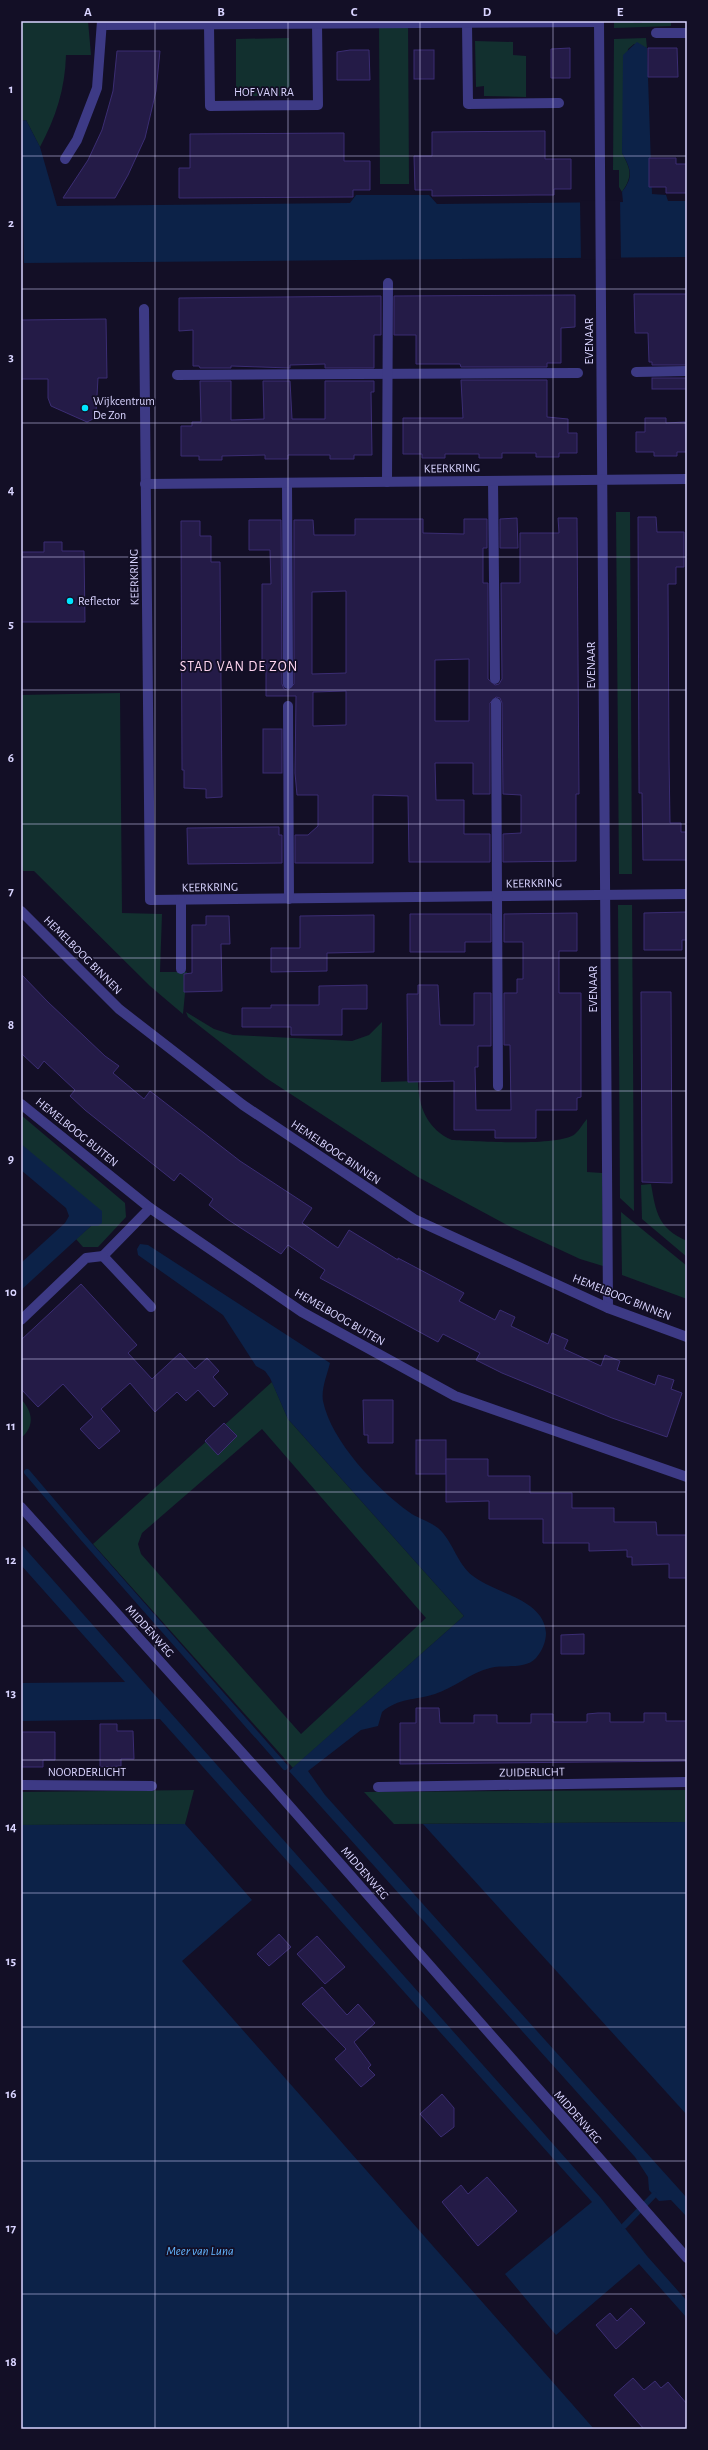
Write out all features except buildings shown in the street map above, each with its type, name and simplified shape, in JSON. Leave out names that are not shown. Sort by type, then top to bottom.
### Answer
[{"type":"street","points":[[65,159],[84,123],[97,88],[102,23],[467,23],[599,21]]},
{"type":"street","name":"EVENAAR","points":[[599,21],[602,261],[608,1308]]},
{"type":"street","name":"HOF VAN RA","points":[[209,24],[210,106],[318,105],[317,23]]},
{"type":"street","points":[[467,23],[468,104],[559,103]]},
{"type":"street","points":[[656,33],[687,33]]},
{"type":"street","points":[[387,482],[388,283]]},
{"type":"street","name":"KEERKRING","points":[[144,309],[150,900],[687,894]]},
{"type":"street","points":[[636,372],[687,372]]},
{"type":"street","points":[[177,375],[578,373]]},
{"type":"street","name":"KEERKRING","points":[[146,484],[687,479]]},
{"type":"street","points":[[493,481],[495,679]]},
{"type":"street","points":[[286,483],[288,684]]},
{"type":"street","points":[[496,704],[498,1086]]},
{"type":"street","points":[[288,706],[289,899]]},
{"type":"street","points":[[181,900],[181,969]]},
{"type":"street","name":"HEMELBOOG BINNEN","points":[[21,911],[119,1009],[249,1109],[414,1220],[608,1308],[687,1337]]},
{"type":"street","name":"HEMELBOOG BUITEN","points":[[21,1104],[150,1208],[302,1312],[455,1396],[687,1477]]},
{"type":"street","points":[[21,1320],[86,1258],[103,1256],[150,1208]]},
{"type":"street","points":[[103,1256],[151,1307]]},
{"type":"street","name":"MIDDENWEG","points":[[21,1507],[272,1786],[635,2201],[687,2258]]},
{"type":"street","name":"ZUIDERLICHT","points":[[378,1787],[687,1782]]},
{"type":"street","name":"NOORDERLICHT","points":[[21,1785],[152,1786]]},
{"type":"green space","points":[[21,21],[88,21],[91,55],[66,55],[64,80],[59,102],[51,125],[40,147],[26,120],[21,121]]},
{"type":"green space","points":[[614,21],[632,21],[634,23],[642,23],[642,21],[671,21],[671,26],[614,28]]},
{"type":"green space","points":[[379,23],[408,23],[409,184],[380,184]]},
{"type":"green space","points":[[289,38],[290,96],[236,96],[236,39]]},
{"type":"green space","points":[[646,38],[647,48],[634,44],[628,49],[622,153],[630,173],[628,182],[622,192],[619,187],[619,170],[613,170],[614,39]]},
{"type":"green space","points":[[475,41],[513,42],[513,55],[526,56],[526,97],[484,96],[484,86],[476,87]]},
{"type":"green space","points":[[616,512],[630,512],[632,874],[619,874]]},
{"type":"green space","points":[[120,693],[122,913],[162,914],[160,972],[187,972],[183,1014],[150,986],[34,871],[23,871],[21,860],[21,695]]},
{"type":"green space","points":[[618,905],[632,905],[634,1211],[620,1198]]},
{"type":"green space","points":[[186,1012],[214,1029],[233,1035],[352,1041],[369,1035],[382,1022],[381,1082],[418,1081],[420,1100],[426,1116],[437,1130],[452,1140],[497,1142],[552,1141],[566,1138],[575,1134],[587,1119],[587,1172],[602,1173],[603,1266],[580,1259],[507,1225],[418,1177],[266,1078],[188,1017]]},
{"type":"green space","points":[[21,1115],[125,1203],[126,1217],[98,1247],[83,1247],[76,1239],[91,1226],[32,1154],[21,1144]]},
{"type":"green space","points":[[651,1184],[657,1211],[664,1225],[677,1236],[687,1241],[687,1257],[642,1219],[641,1185]]},
{"type":"green space","points":[[621,1212],[687,1266],[687,1299],[622,1275]]},
{"type":"green space","points":[[272,1382],[288,1419],[464,1616],[293,1768],[93,1544]],"holes":[[[262,1429],[426,1618],[301,1734],[141,1554],[138,1544],[142,1533]]]},
{"type":"green space","points":[[21,1399],[28,1409],[31,1419],[29,1429],[21,1438]]},
{"type":"green space","points":[[194,1790],[185,1824],[21,1825],[21,1792]]},
{"type":"green space","points":[[687,1790],[687,1822],[394,1824],[364,1792]]},
{"type":"water","points":[[637,42],[647,48],[652,194],[666,195],[668,201],[687,201],[687,257],[24,263],[21,121],[26,120],[40,147],[57,206],[350,203],[356,195],[429,195],[437,204],[623,202],[622,192],[626,187],[630,173],[622,153],[623,55]]},
{"type":"water","points":[[21,1144],[102,1211],[102,1223],[98,1226],[91,1226],[21,1290],[21,1263],[65,1223],[69,1216],[66,1208],[21,1170]]},
{"type":"water","points":[[140,1244],[148,1245],[330,1363],[324,1387],[323,1401],[335,1432],[357,1463],[383,1491],[396,1502],[412,1514],[438,1528],[448,1539],[463,1565],[473,1576],[528,1605],[537,1612],[543,1622],[546,1633],[544,1643],[536,1658],[531,1662],[483,1670],[435,1694],[394,1704],[382,1712],[378,1726],[361,1730],[308,1771],[325,1795],[687,2198],[687,2217],[671,2200],[659,2201],[649,2190],[648,2177],[635,2157],[289,1771],[464,1616],[288,1419],[270,1378],[265,1371],[256,1366],[223,1315],[138,1255],[137,1249]]},
{"type":"water","points":[[21,1544],[600,2197],[647,2256],[687,2301],[687,2318],[639,2264],[556,2335],[505,2274],[592,2202],[160,1719],[21,1721],[21,1683],[125,1682],[21,1565]]},
{"type":"water","points":[[687,1822],[687,2115],[423,1824]]},
{"type":"water","name":"Meer van Luna","points":[[185,1824],[252,1900],[182,1961],[594,2429],[21,2429],[21,1825]]},
{"type":"pier","points":[[620,200],[621,259],[581,260],[580,201]]},
{"type":"waterway","points":[[27,1472],[84,1539],[285,1767]]},
{"type":"waterway","points":[[624,2226],[654,2195]]},
{"type":"place","name":"Wijkcentrum De Zon","points":[[85,408]]},
{"type":"place","name":"Reflector","points":[[70,601]]},
{"type":"district","name":"STAD VAN DE ZON","points":[[239,666]]}]
